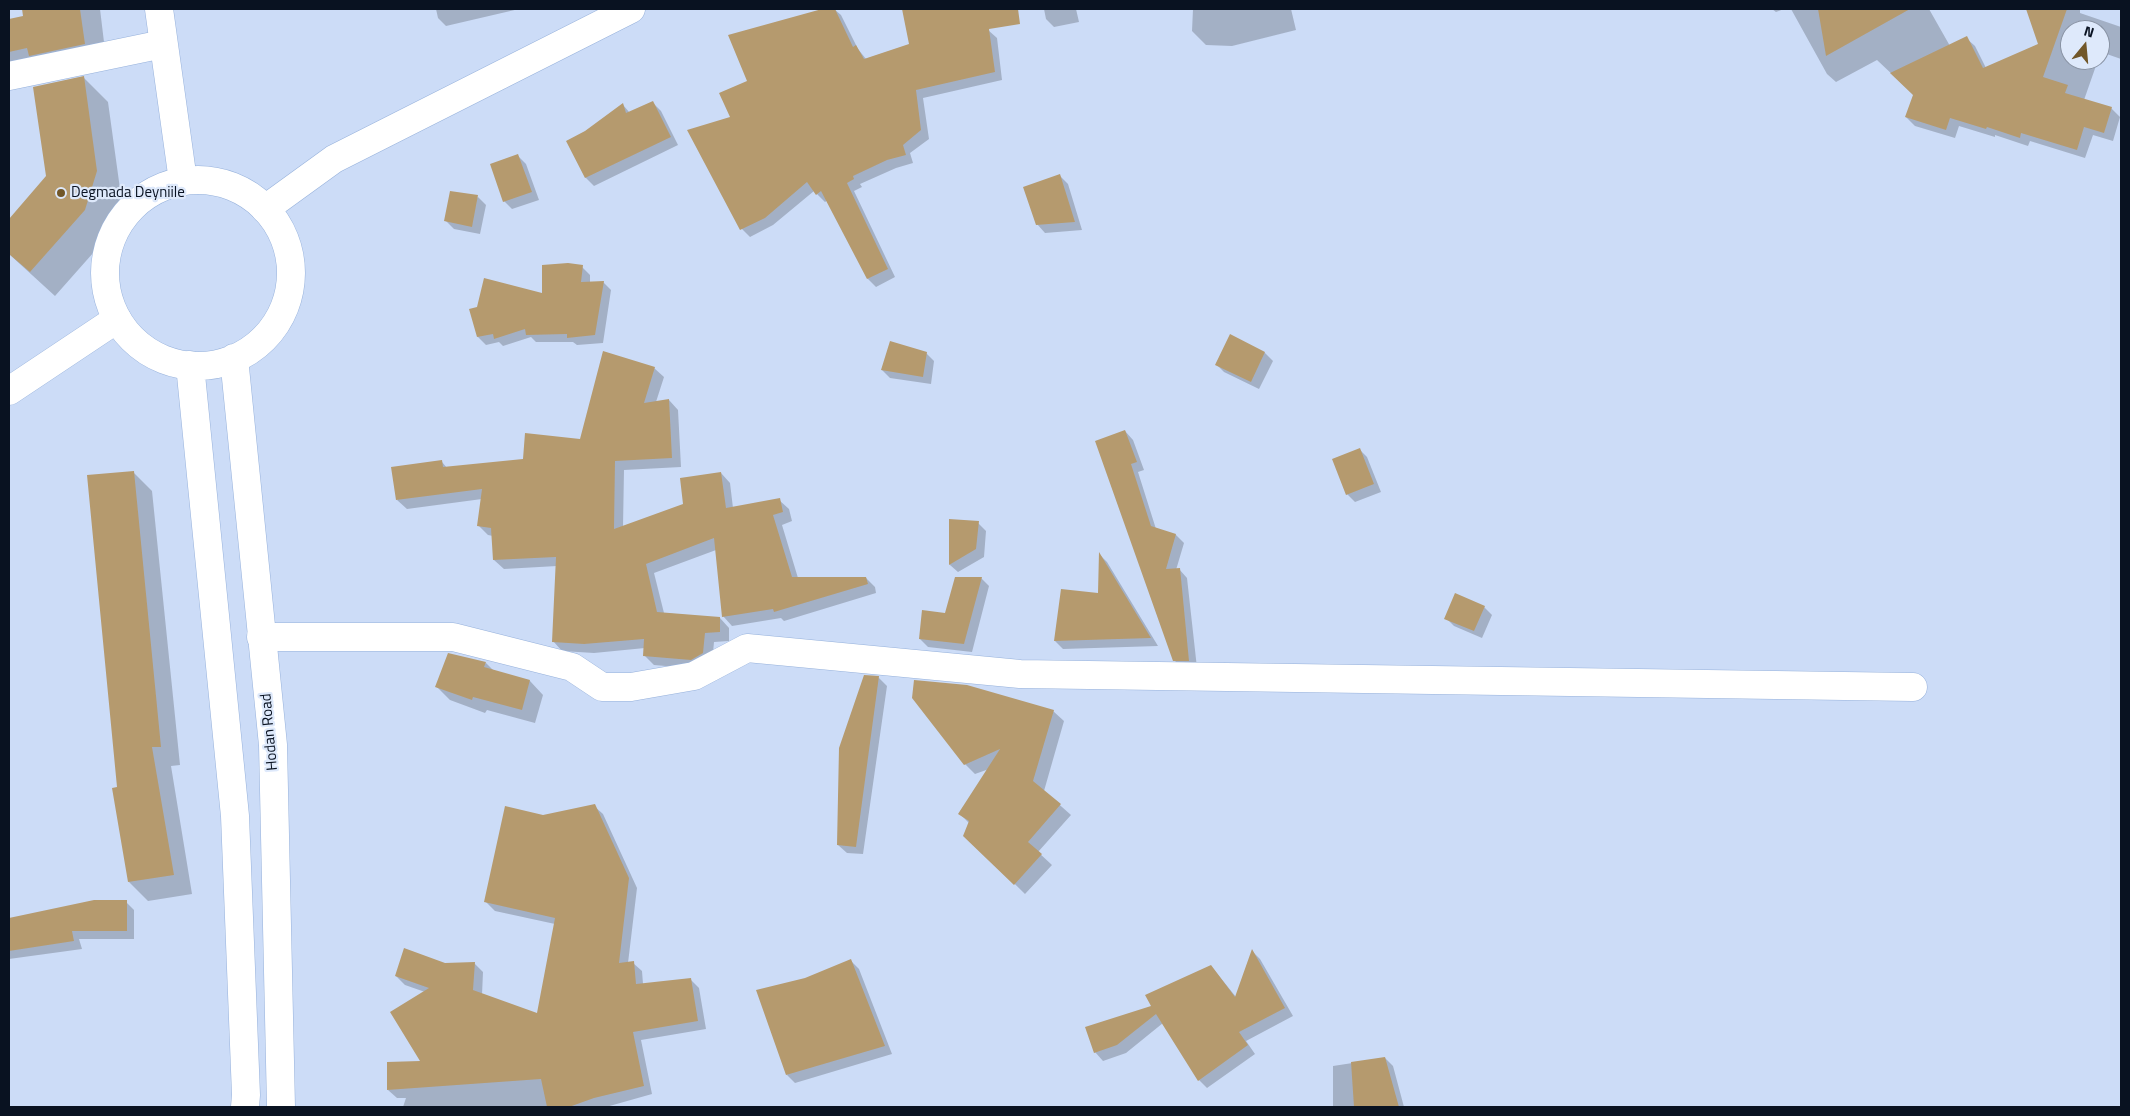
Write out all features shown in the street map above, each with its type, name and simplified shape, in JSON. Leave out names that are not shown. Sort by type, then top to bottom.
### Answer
[{"type":"street","points":[[159,9],[183,181]]},
{"type":"street","points":[[265,209],[334,159],[631,9]]},
{"type":"street","points":[[9,76],[163,44]]},
{"type":"street","points":[[183,181],[206,181],[228,185],[248,195],[265,209],[279,227],[287,247],[291,270],[289,292],[282,313],[270,332],[254,347],[234,358],[213,365],[190,365],[168,361],[147,351],[130,336],[117,319],[108,298],[104,276],[106,254],[114,232],[126,214],[142,198],[161,187],[183,181]]},
{"type":"street","points":[[9,391],[117,319]]},
{"type":"street","name":"Hodan Road","points":[[234,358],[273,745],[282,1107]]},
{"type":"street","points":[[190,365],[235,816],[245,1107]]},
{"type":"street","points":[[261,637],[453,637],[572,667],[602,687],[631,687],[694,676],[747,648],[1020,674],[1913,687]]},
{"type":"building","points":[[22,9],[80,9],[85,44],[29,56],[27,48],[9,52],[9,19],[23,16]]},
{"type":"building","points":[[822,9],[835,9],[853,47],[856,45],[864,59],[909,44],[902,9],[1018,9],[1020,24],[989,29],[995,72],[916,90],[921,130],[903,145],[906,155],[887,160],[853,176],[854,179],[847,183],[888,269],[867,279],[821,191],[816,195],[807,182],[765,218],[740,230],[687,130],[730,117],[719,93],[747,81],[728,35]]},
{"type":"building","points":[[1818,9],[1910,9],[1826,56]]},
{"type":"building","points":[[2026,9],[2067,9],[2063,20],[2060,20],[2060,29],[2043,77],[2068,85],[2065,93],[2112,107],[2104,133],[2084,127],[2077,150],[2021,133],[2020,138],[1987,127],[1986,129],[1950,118],[1946,130],[1905,117],[1913,95],[1890,73],[1967,36],[1983,68],[2038,44]]},
{"type":"building","name":"Degmada Deyniile","points":[[84,76],[97,171],[85,210],[30,272],[9,254],[9,219],[46,176],[33,87]]},
{"type":"building","points":[[653,101],[671,137],[585,178],[566,141],[585,131],[623,103],[626,113]]},
{"type":"building","points":[[518,154],[532,192],[503,202],[490,164]]},
{"type":"building","points":[[1060,174],[1075,222],[1036,225],[1023,187]]},
{"type":"building","points":[[450,191],[478,195],[472,227],[444,221]]},
{"type":"building","points":[[568,263],[583,265],[581,282],[604,281],[595,335],[567,338],[567,334],[526,335],[525,329],[494,339],[493,334],[477,337],[469,309],[477,307],[484,278],[542,293],[542,265]]},
{"type":"building","points":[[1230,334],[1265,352],[1251,382],[1215,365]]},
{"type":"building","points":[[890,341],[927,352],[923,377],[881,370]]},
{"type":"building","points":[[603,351],[655,367],[644,403],[669,399],[672,458],[615,461],[614,529],[683,504],[680,478],[721,472],[726,508],[780,498],[783,512],[773,515],[792,577],[866,577],[868,584],[774,612],[773,609],[722,617],[714,538],[646,564],[657,612],[720,617],[720,632],[705,633],[703,653],[691,660],[643,656],[644,639],[584,644],[552,642],[556,557],[493,560],[491,528],[477,526],[482,489],[396,500],[391,467],[442,460],[443,467],[523,459],[525,433],[580,439]]},
{"type":"building","points":[[1125,430],[1137,462],[1131,464],[1151,526],[1176,534],[1166,569],[1180,568],[1189,661],[1173,661],[1095,441]]},
{"type":"building","points":[[1360,448],[1374,484],[1346,495],[1332,459]]},
{"type":"building","points":[[134,471],[161,747],[152,747],[174,875],[128,882],[112,788],[117,787],[87,475]]},
{"type":"building","points":[[949,519],[979,521],[976,549],[949,565]]},
{"type":"building","points":[[1099,552],[1151,638],[1054,641],[1061,589],[1098,593]]},
{"type":"building","points":[[955,577],[982,577],[964,644],[919,639],[922,610],[945,613]]},
{"type":"building","points":[[1455,593],[1485,606],[1474,631],[1444,619]]},
{"type":"building","points":[[448,653],[486,662],[484,667],[530,680],[522,710],[473,697],[472,700],[435,687]]},
{"type":"building","points":[[864,675],[879,676],[856,847],[837,845],[839,748]]},
{"type":"building","points":[[914,680],[967,685],[1054,710],[1033,781],[1061,804],[1028,842],[1042,854],[1014,885],[963,836],[969,821],[958,814],[1000,749],[964,765],[912,698]]},
{"type":"building","points":[[595,804],[629,878],[619,963],[634,961],[636,984],[691,978],[698,1021],[633,1032],[644,1086],[594,1098],[569,1107],[547,1107],[541,1079],[387,1090],[387,1062],[420,1061],[390,1012],[429,988],[395,976],[404,948],[445,963],[475,962],[473,990],[537,1013],[555,918],[484,902],[505,806],[543,815]]},
{"type":"building","points":[[94,900],[127,900],[127,931],[72,931],[74,941],[9,951],[9,918]]},
{"type":"building","points":[[1252,949],[1285,1008],[1239,1032],[1248,1045],[1198,1081],[1156,1014],[1117,1045],[1094,1053],[1085,1027],[1151,1006],[1145,995],[1211,965],[1235,997]]},
{"type":"building","points":[[851,959],[885,1046],[786,1075],[756,990],[805,978]]},
{"type":"building","points":[[1385,1057],[1399,1107],[1354,1107],[1351,1062]]},
{"type":"place","name":"Degmada Deyniile","points":[[61,193]]}]
